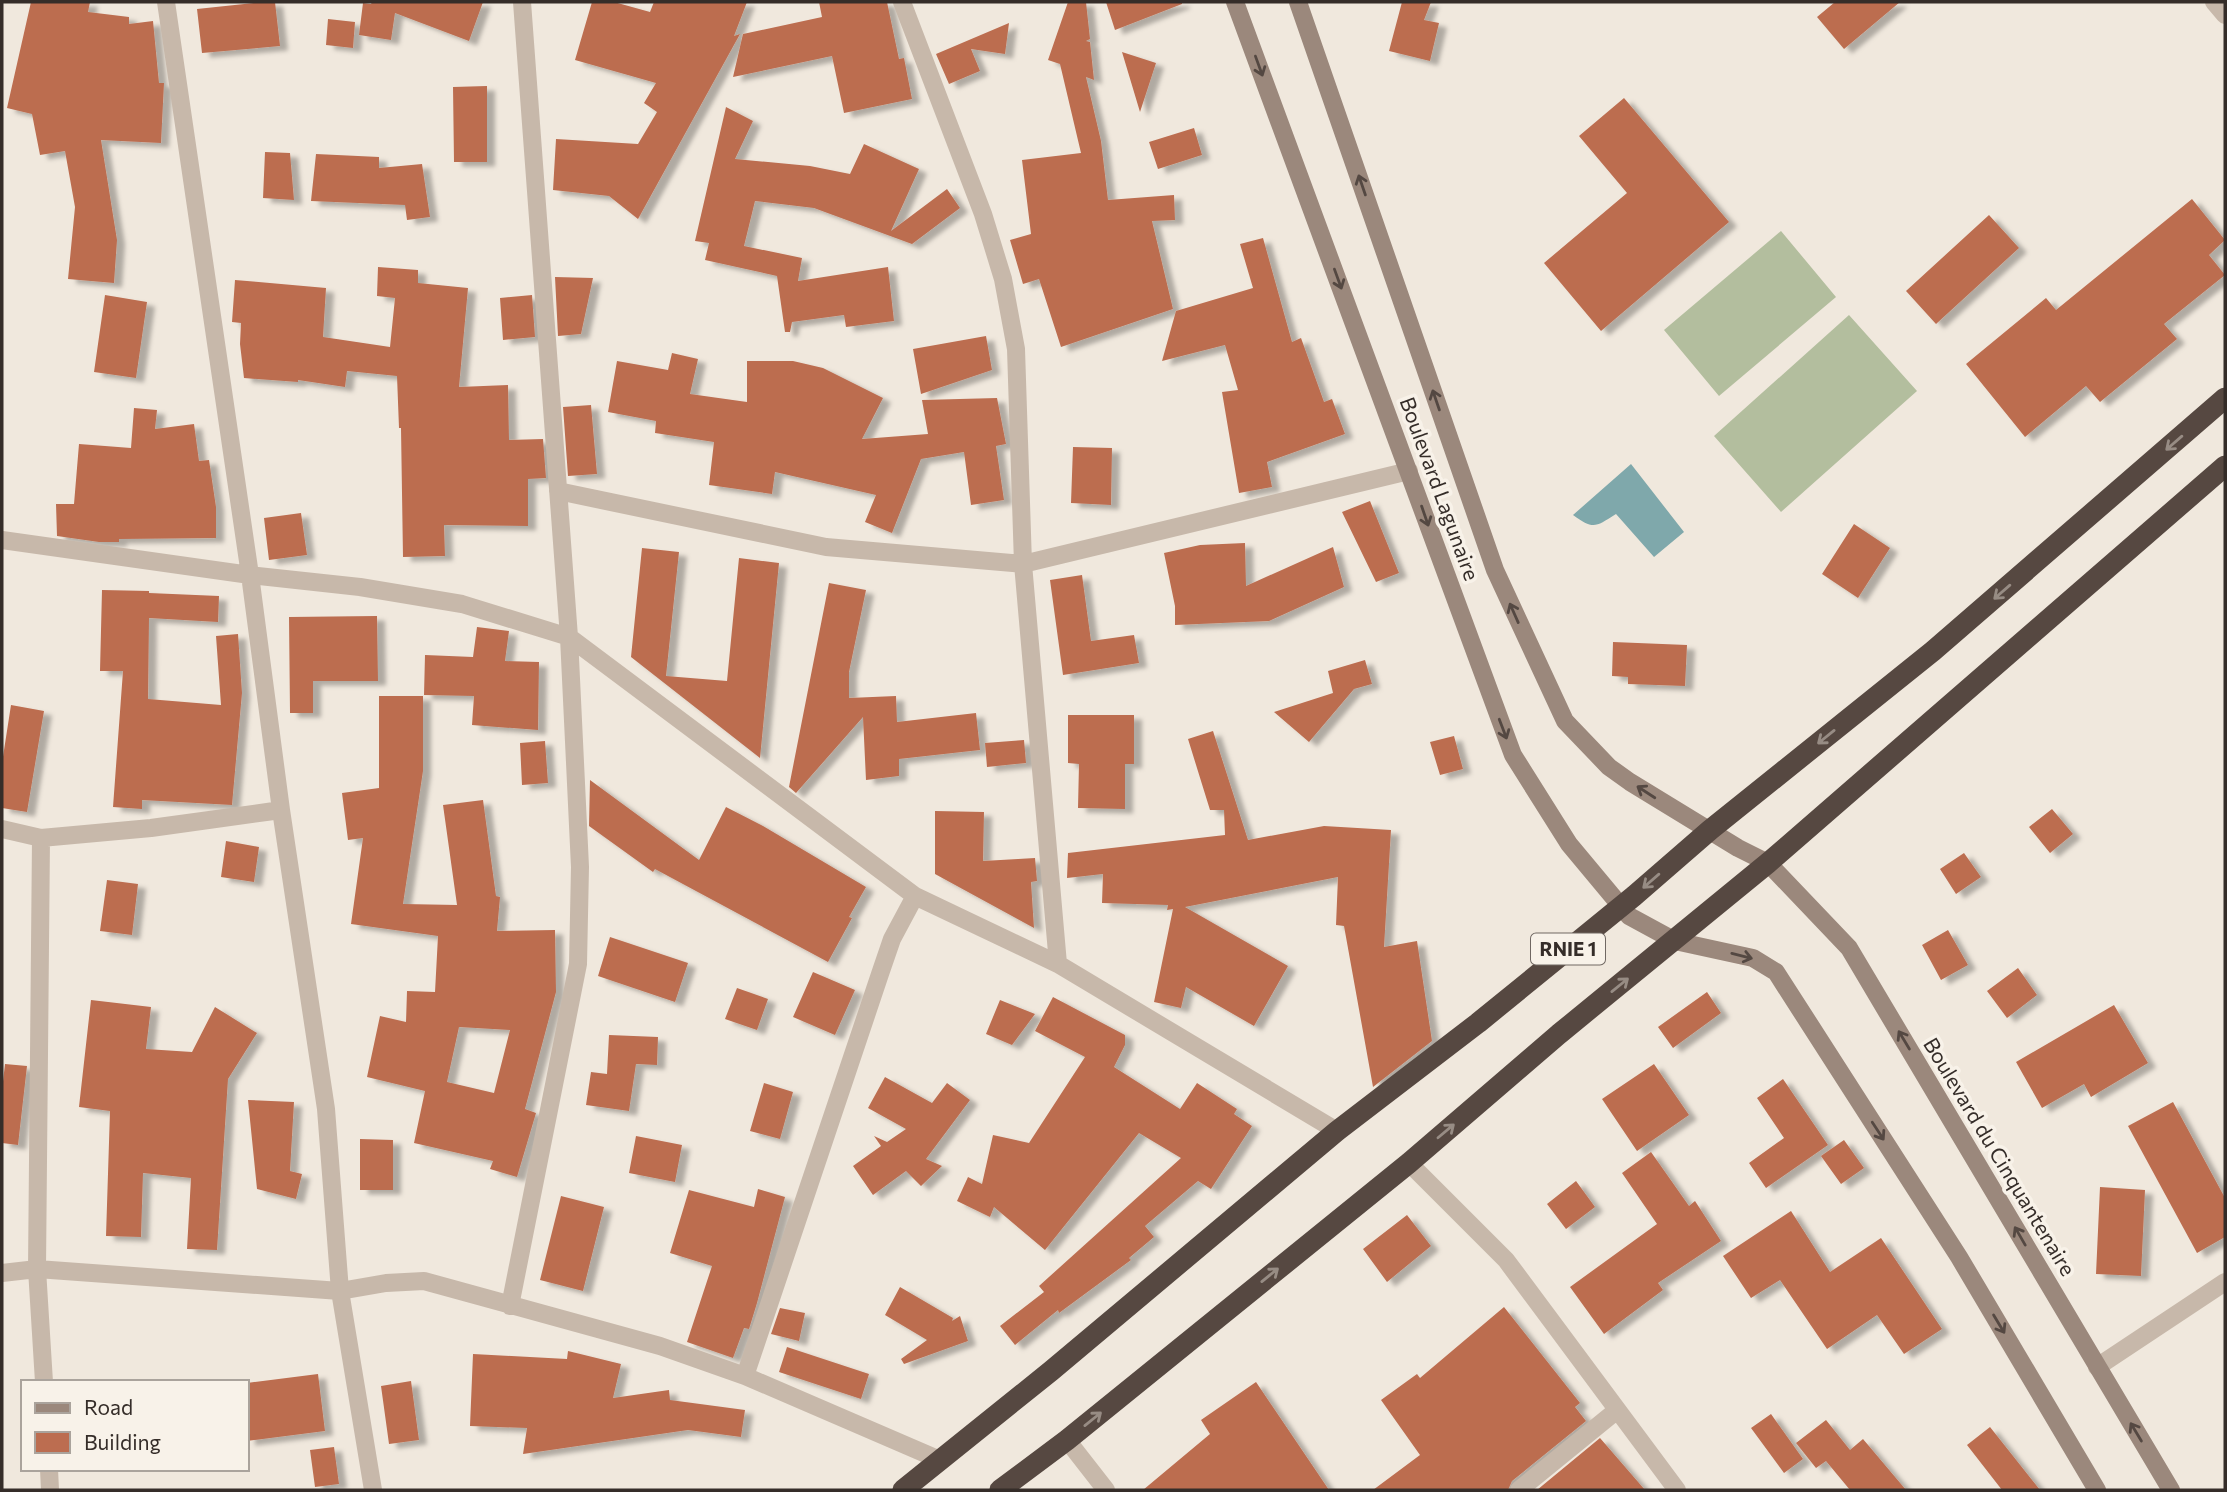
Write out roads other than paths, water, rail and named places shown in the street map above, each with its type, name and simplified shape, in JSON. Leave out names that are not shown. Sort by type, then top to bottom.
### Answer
[{"type":"highway","name":"RNIE 1","points":[[903,1490],[1051,1371],[1337,1131],[1478,1023],[1621,907],[1710,830],[1933,651],[2225,398]]},
{"type":"highway","name":"RNIE 1","points":[[1000,1490],[1067,1440],[1409,1163],[1559,1034],[1675,941],[2225,466]]},
{"type":"main road","name":"Boulevard Lagunaire","points":[[1235,2],[1513,755],[1569,844],[1621,907],[1643,926],[1675,941]]},
{"type":"main road","name":"Boulevard Lagunaire","points":[[1298,2],[1495,570],[1565,721],[1609,767],[1656,799],[1768,863]]},
{"type":"main road","name":"Boulevard du Cinquantenaire","points":[[1768,863],[1849,948],[2171,1490]]},
{"type":"main road","points":[[1675,941],[1753,958],[1776,972],[1959,1257],[2097,1490]]},
{"type":"street","points":[[166,2],[326,1109],[340,1291],[373,1490]]},
{"type":"street","points":[[510,1306],[578,964],[580,866],[569,636],[522,2]]},
{"type":"street","points":[[902,2],[984,214],[1003,279],[1016,349],[1023,564],[1058,964]]},
{"type":"street","points":[[2214,2],[2225,15]]},
{"type":"street","points":[[558,491],[826,547],[1023,564],[1409,471]]},
{"type":"street","points":[[2,540],[250,575],[360,587],[461,604],[569,636],[915,896],[1058,964],[1337,1131]]},
{"type":"street","points":[[2,829],[41,838],[151,828],[281,810]]},
{"type":"street","points":[[41,838],[37,1269],[44,1380]]},
{"type":"street","points":[[745,1376],[892,939],[915,896]]},
{"type":"street","points":[[1409,1163],[1506,1260],[1677,1490]]},
{"type":"street","points":[[2,1273],[37,1269],[340,1291],[386,1283],[424,1281],[660,1346],[745,1376],[940,1460]]},
{"type":"street","points":[[2097,1367],[2225,1282]]},
{"type":"street","points":[[1519,1490],[1616,1411]]},
{"type":"street","points":[[1067,1440],[1106,1490]]},
{"type":"street","points":[[49,1471],[50,1490]]},
{"type":"water","points":[[1631,464],[1684,532],[1654,557],[1616,514],[1594,525],[1573,515]]}]
